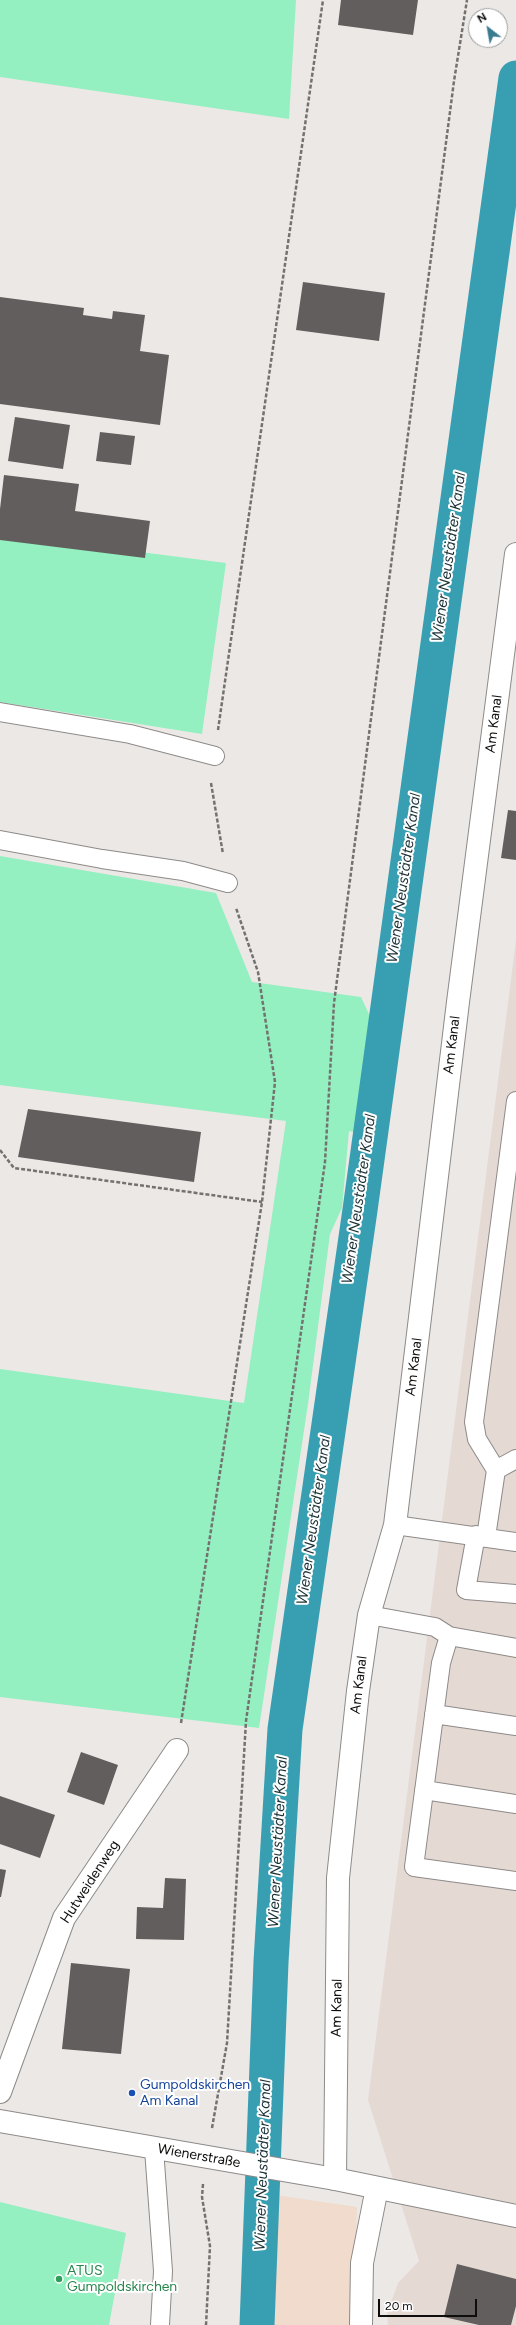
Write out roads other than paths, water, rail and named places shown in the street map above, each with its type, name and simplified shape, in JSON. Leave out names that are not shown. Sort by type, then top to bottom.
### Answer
[{"type":"street","name":"Am Kanal","points":[[335,2179],[338,1878],[358,1691],[369,1615],[395,1525],[458,1002],[516,554]]},
{"type":"street","name":"Hutweidenweg","points":[[0,2092],[64,1918],[177,1750]]},
{"type":"street","name":"Wienerstraße","points":[[0,2121],[154,2149],[335,2179],[516,2216]]},
{"type":"street","points":[[361,2325],[362,2263],[377,2188]]},
{"type":"lane","points":[[0,712],[130,734],[215,756]]},
{"type":"lane","points":[[0,840],[102,859],[183,871],[228,883]]},
{"type":"lane","points":[[516,1101],[512,1155],[474,1422],[477,1439],[496,1470],[481,1536],[466,1590],[516,1594]]},
{"type":"lane","points":[[496,1470],[516,1459]]},
{"type":"lane","points":[[395,1525],[516,1542]]},
{"type":"lane","points":[[369,1615],[435,1627],[449,1636],[516,1648]]},
{"type":"lane","points":[[449,1636],[441,1662],[414,1867],[516,1881]]},
{"type":"lane","points":[[434,1714],[516,1726]]},
{"type":"lane","points":[[424,1790],[516,1804]]},
{"type":"lane","points":[[154,2149],[163,2271],[160,2325]]},
{"type":"waterway","name":"Wiener Neustädter Kanal","points":[[257,2325],[271,1962],[285,1729],[360,1210],[516,78]]},
{"type":"place","name":"Gumpoldskirchen Am Kanal","points":[[132,2093]]},
{"type":"place","name":"ATUS Gumpoldskirchen","points":[[59,2279]]}]
